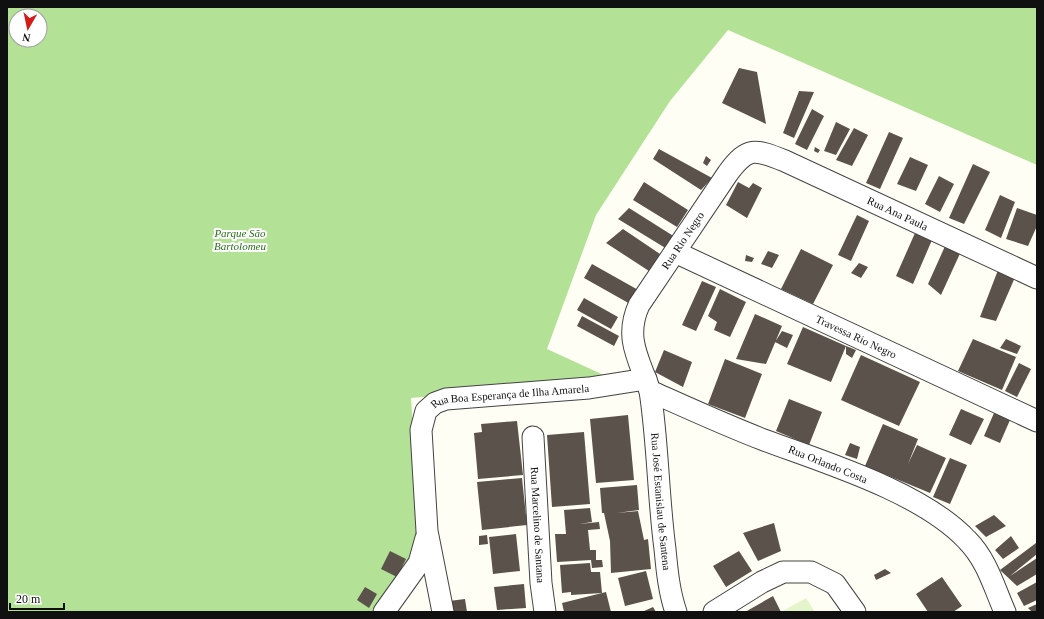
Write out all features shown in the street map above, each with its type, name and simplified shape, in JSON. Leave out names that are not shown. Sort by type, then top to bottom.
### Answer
[{"type":"street","name":"Rua Rio Negro","points":[[648,385],[633,345],[633,318],[640,305],[735,163],[743,155],[757,152]]},
{"type":"street","name":"Rua Ana Paula","points":[[757,152],[785,161],[1037,278]]},
{"type":"street","name":"Travessa Rio Negro","points":[[675,252],[1037,421]]},
{"type":"street","name":"Rua Boa Esperança de Ilha Amarela","points":[[427,531],[421,430],[426,411],[434,403],[446,400],[589,388],[648,385]]},
{"type":"street","name":"Rua José Estanislau de Santena","points":[[648,385],[659,504],[672,601],[676,612]]},
{"type":"street","name":"Rua Orlando Costa","points":[[648,385],[720,423],[810,456],[904,496],[951,524],[968,540],[983,561],[1005,612]]},
{"type":"street","name":"Rua Marcelino de Santana","points":[[533,437],[541,584],[545,612]]},
{"type":"street","points":[[384,612],[419,563],[423,553],[427,531]]},
{"type":"street","points":[[427,531],[443,612]]},
{"type":"street","points":[[714,612],[762,582],[783,572],[811,572],[835,584],[855,612]]},
{"type":"green space","name":"Parque São Bartolomeu","points":[[7,7],[1037,7],[1037,165],[728,30],[670,101],[596,215],[547,349],[608,377],[578,383],[411,398],[420,532],[419,548],[378,612],[7,612]]},
{"type":"green space","points":[[806,598],[815,612],[781,612]]},
{"type":"building","points":[[739,68],[757,72],[766,124],[722,103]]},
{"type":"building","points":[[799,91],[814,92],[794,138],[783,133]]},
{"type":"building","points":[[812,109],[824,116],[807,150],[795,144]]},
{"type":"building","points":[[836,122],[850,129],[836,155],[824,151]]},
{"type":"building","points":[[854,128],[868,135],[852,166],[836,160]]},
{"type":"building","points":[[889,132],[903,138],[880,189],[866,183]]},
{"type":"building","points":[[815,147],[820,150],[818,153],[814,151]]},
{"type":"building","points":[[659,149],[712,178],[701,190],[653,159]]},
{"type":"building","points":[[706,156],[711,160],[707,166],[703,163]]},
{"type":"building","points":[[910,157],[928,165],[916,191],[897,184]]},
{"type":"building","points":[[973,164],[990,172],[964,224],[949,218]]},
{"type":"building","points":[[939,176],[954,184],[940,212],[925,204]]},
{"type":"building","points":[[644,182],[688,210],[677,227],[633,200]]},
{"type":"building","points":[[738,182],[749,188],[753,183],[762,188],[747,218],[726,205]]},
{"type":"building","points":[[1000,195],[1015,202],[1001,238],[985,230]]},
{"type":"building","points":[[629,208],[675,237],[667,249],[618,219]]},
{"type":"building","points":[[1017,208],[1037,215],[1037,226],[1028,246],[1006,239]]},
{"type":"building","points":[[857,215],[869,221],[851,261],[838,255]]},
{"type":"building","points":[[623,229],[660,254],[649,271],[606,243]]},
{"type":"building","points":[[915,233],[932,240],[913,284],[896,276]]},
{"type":"building","points":[[946,244],[963,247],[941,295],[928,284]]},
{"type":"building","points":[[801,249],[833,265],[813,304],[781,289]]},
{"type":"building","points":[[768,251],[779,255],[772,268],[761,264]]},
{"type":"building","points":[[746,255],[754,258],[752,262],[745,261]]},
{"type":"building","points":[[859,263],[868,267],[861,278],[851,273]]},
{"type":"building","points":[[592,264],[640,291],[632,305],[584,278]]},
{"type":"building","points":[[998,270],[1016,275],[996,321],[980,317]]},
{"type":"building","points":[[702,281],[716,287],[696,331],[682,325]]},
{"type":"building","points":[[720,289],[746,302],[730,337],[714,330],[717,322],[708,316]]},
{"type":"building","points":[[584,298],[618,317],[611,329],[577,310]]},
{"type":"building","points":[[755,314],[782,326],[766,364],[736,359]]},
{"type":"building","points":[[582,316],[619,336],[614,346],[577,326]]},
{"type":"building","points":[[803,327],[846,346],[831,382],[787,364]]},
{"type":"building","points":[[782,331],[793,335],[787,348],[775,342]]},
{"type":"building","points":[[973,339],[1016,357],[1002,390],[958,371]]},
{"type":"building","points":[[1006,339],[1021,346],[1017,354],[1000,348]]},
{"type":"building","points":[[846,346],[856,350],[852,358],[846,354]]},
{"type":"building","points":[[664,350],[692,362],[683,387],[655,372]]},
{"type":"building","points":[[861,355],[920,382],[899,426],[841,400]]},
{"type":"building","points":[[725,359],[762,374],[745,418],[708,404]]},
{"type":"building","points":[[1019,363],[1031,369],[1017,397],[1005,391]]},
{"type":"building","points":[[789,399],[822,412],[809,445],[776,431]]},
{"type":"building","points":[[961,409],[984,419],[971,445],[949,435]]},
{"type":"building","points":[[994,413],[1010,420],[1000,443],[984,436]]},
{"type":"building","points":[[628,415],[634,480],[596,483],[590,419]]},
{"type":"building","points":[[517,421],[523,475],[478,479],[474,433],[482,432],[481,424]]},
{"type":"building","points":[[883,424],[918,439],[908,464],[917,445],[946,458],[930,493],[865,466]]},
{"type":"building","points":[[584,432],[590,504],[552,507],[547,435]]},
{"type":"building","points":[[850,443],[860,447],[857,459],[845,455]]},
{"type":"building","points":[[950,458],[967,465],[950,504],[933,497]]},
{"type":"building","points":[[522,478],[527,525],[482,530],[477,482]]},
{"type":"building","points":[[637,485],[639,510],[617,513],[638,511],[644,540],[648,539],[651,569],[611,573],[610,541],[604,513],[602,513],[600,488]]},
{"type":"building","points":[[590,508],[592,522],[579,524],[599,522],[600,529],[588,530],[590,550],[596,550],[596,560],[602,560],[603,567],[592,568],[591,560],[557,562],[555,534],[566,534],[564,510]]},
{"type":"building","points":[[994,515],[1006,526],[986,537],[975,526]]},
{"type":"building","points":[[774,523],[781,551],[758,561],[743,533]]},
{"type":"building","points":[[516,534],[520,571],[493,574],[489,537]]},
{"type":"building","points":[[487,535],[488,544],[479,545],[479,536]]},
{"type":"building","points":[[1011,536],[1019,548],[1003,559],[995,550]]},
{"type":"building","points":[[1036,543],[1037,554],[1010,576],[1037,558],[1037,574],[1017,586],[1000,570]]},
{"type":"building","points":[[390,551],[406,559],[397,577],[381,569]]},
{"type":"building","points":[[739,551],[752,571],[726,587],[713,566]]},
{"type":"building","points":[[590,563],[591,572],[600,572],[602,593],[571,595],[571,592],[562,593],[560,565]]},
{"type":"building","points":[[885,569],[891,573],[876,580],[874,575]]},
{"type":"building","points":[[646,571],[653,599],[625,606],[618,578]]},
{"type":"building","points":[[942,577],[962,606],[953,612],[928,612],[916,594]]},
{"type":"building","points":[[1037,582],[1037,600],[1024,606],[1017,593]]},
{"type":"building","points":[[524,584],[526,608],[497,610],[494,587]]},
{"type":"building","points":[[365,587],[377,594],[369,608],[357,600]]},
{"type":"building","points":[[606,592],[611,612],[564,612],[562,603]]},
{"type":"building","points":[[773,596],[781,612],[745,612]]},
{"type":"building","points":[[465,599],[467,612],[450,612],[449,601]]},
{"type":"building","points":[[1037,604],[1037,612],[1032,612],[1028,608]]},
{"type":"building","points":[[653,607],[656,612],[642,612]]}]
